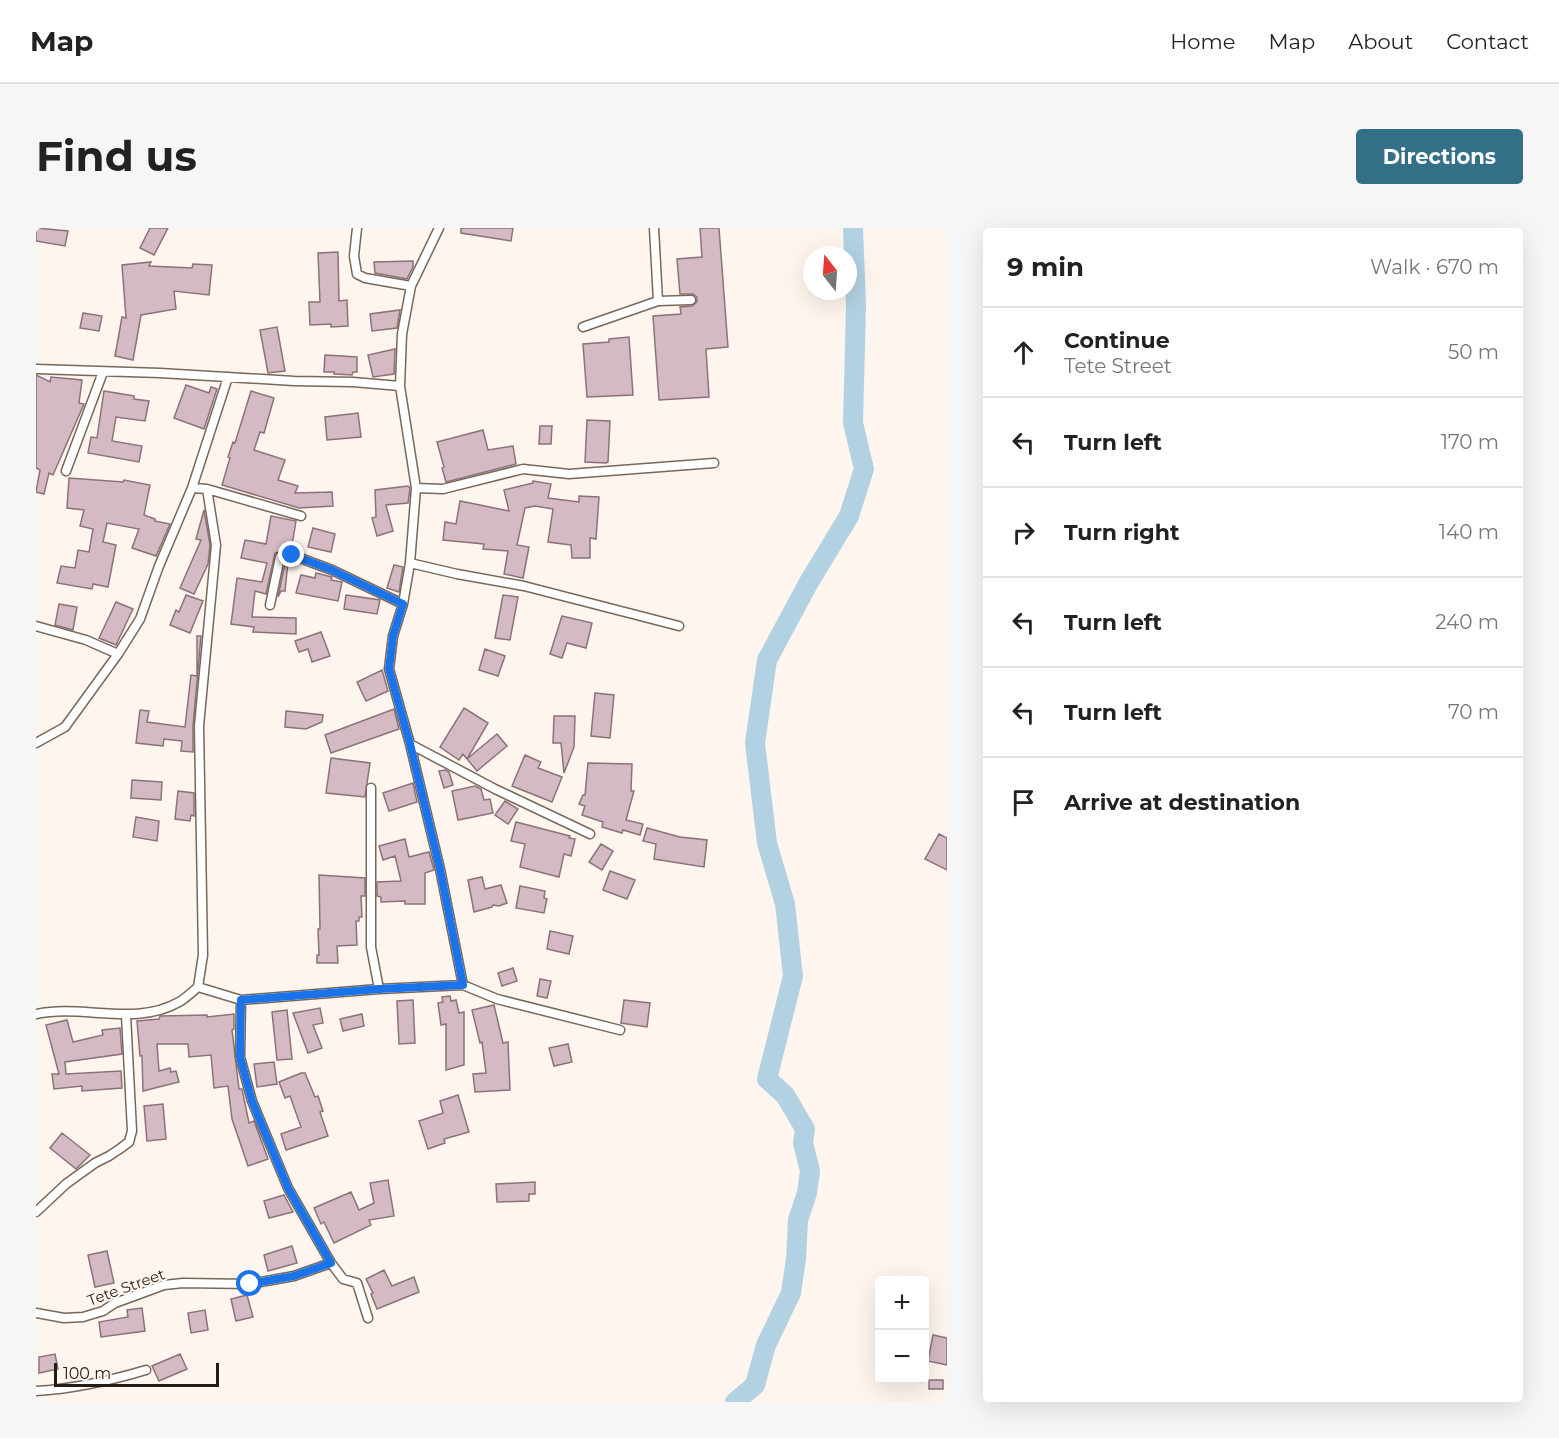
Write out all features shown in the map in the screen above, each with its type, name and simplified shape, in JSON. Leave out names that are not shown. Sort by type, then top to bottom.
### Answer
[{"type":"street","points":[[357,228],[354,256],[357,274],[365,278],[411,286]]},
{"type":"street","points":[[440,228],[411,286],[402,334],[400,386],[416,488],[410,563],[403,604],[393,636],[389,669],[410,744],[440,869],[463,985]]},
{"type":"street","points":[[654,228],[658,301]]},
{"type":"street","points":[[583,327],[658,301],[691,300]]},
{"type":"street","points":[[36,369],[353,382],[400,386]]},
{"type":"street","points":[[66,471],[103,372]]},
{"type":"street","points":[[36,743],[65,727],[118,654],[140,619],[159,566],[192,488],[228,377]]},
{"type":"street","points":[[416,488],[443,489],[523,470],[569,474],[714,463]]},
{"type":"street","points":[[192,488],[207,489],[301,516]]},
{"type":"street","points":[[36,1014],[52,1011],[126,1015],[155,1012],[180,1001],[198,987],[203,955],[199,726],[216,545],[207,489]]},
{"type":"street","points":[[270,605],[280,557],[285,555],[292,555],[332,570],[403,604]]},
{"type":"street","points":[[410,563],[524,586],[679,626]]},
{"type":"street","points":[[36,626],[86,640],[118,654]]},
{"type":"street","points":[[410,744],[495,789],[590,834]]},
{"type":"street","points":[[371,788],[371,947],[379,989]]},
{"type":"street","points":[[198,987],[241,1000],[463,985],[497,999],[620,1030]]},
{"type":"street","points":[[241,1000],[240,1057],[252,1101],[288,1188],[331,1263],[343,1279],[357,1283],[368,1318]]},
{"type":"street","points":[[36,1212],[66,1184],[95,1162],[110,1156],[129,1142],[132,1131],[126,1015]]},
{"type":"street","name":"Tete Street","points":[[36,1313],[64,1318],[82,1317],[103,1311],[115,1303],[164,1285],[250,1284],[294,1276],[331,1263]]},
{"type":"street","points":[[36,1390],[72,1388],[146,1370]]},
{"type":"building","points":[[36,228],[68,231],[65,246],[36,241]]},
{"type":"building","points":[[150,228],[168,228],[154,255],[140,248]]},
{"type":"building","points":[[461,228],[513,228],[511,241],[461,233]]},
{"type":"building","points":[[700,228],[719,228],[728,347],[706,349],[709,397],[659,400],[653,316],[681,314],[680,307],[692,306],[697,302],[697,297],[693,294],[680,294],[677,259],[702,257]]},
{"type":"building","points":[[338,252],[339,301],[347,300],[348,326],[310,325],[309,302],[320,302],[318,253]]},
{"type":"building","points":[[413,261],[413,267],[407,279],[375,273],[374,262]]},
{"type":"building","points":[[151,262],[149,266],[192,268],[193,264],[212,265],[209,295],[174,291],[176,309],[141,315],[133,360],[115,356],[122,317],[126,318],[122,265]]},
{"type":"building","points":[[400,310],[397,328],[372,331],[370,314]]},
{"type":"building","points":[[83,313],[102,316],[99,331],[80,328]]},
{"type":"building","points":[[277,327],[285,371],[268,373],[260,330]]},
{"type":"building","points":[[629,337],[633,395],[587,397],[583,344],[609,342],[609,339]]},
{"type":"building","points":[[395,349],[394,374],[373,377],[368,355]]},
{"type":"building","points":[[325,355],[357,357],[357,372],[353,372],[352,375],[324,372]]},
{"type":"building","points":[[36,375],[50,382],[51,377],[82,380],[79,403],[84,404],[53,475],[49,473],[44,494],[36,492],[40,470],[36,468]]},
{"type":"building","points":[[186,385],[209,393],[211,387],[217,389],[204,429],[174,418]]},
{"type":"building","points":[[104,391],[149,401],[145,421],[116,417],[112,441],[142,446],[139,462],[88,453],[91,437],[97,438]]},
{"type":"building","points":[[251,391],[274,398],[264,433],[260,432],[254,450],[285,460],[278,480],[298,486],[295,493],[332,492],[333,506],[299,508],[222,485],[230,458],[228,457],[233,442],[235,443]]},
{"type":"building","points":[[358,413],[361,437],[327,440],[325,417]]},
{"type":"building","points":[[587,420],[610,421],[608,462],[606,463],[585,462]]},
{"type":"building","points":[[540,426],[552,426],[551,444],[539,444]]},
{"type":"building","points":[[483,430],[488,450],[513,446],[516,464],[446,482],[437,442]]},
{"type":"building","points":[[69,478],[123,482],[124,480],[150,485],[144,515],[155,521],[170,524],[156,556],[132,548],[139,529],[107,523],[103,542],[116,545],[108,587],[93,584],[92,589],[57,583],[61,566],[75,568],[78,550],[89,552],[93,529],[80,526],[84,510],[67,508]]},
{"type":"building","points":[[533,481],[551,484],[548,498],[579,502],[579,496],[599,497],[596,539],[590,538],[590,558],[572,558],[571,545],[548,542],[553,509],[535,506],[525,508],[517,545],[529,547],[523,578],[504,574],[508,551],[483,549],[484,544],[443,540],[445,522],[456,524],[460,501],[509,511],[504,490],[533,483]]},
{"type":"building","points":[[408,486],[410,488],[408,503],[386,505],[393,531],[377,536],[372,518],[376,517],[375,490]]},
{"type":"building","points":[[204,510],[210,545],[208,564],[194,594],[180,588],[201,540],[196,539]]},
{"type":"building","points":[[271,516],[296,521],[292,545],[291,549],[275,553],[266,594],[255,591],[252,617],[296,618],[296,634],[253,632],[254,627],[231,624],[237,578],[262,582],[267,563],[241,558],[245,540],[266,544]]},
{"type":"building","points":[[313,528],[335,534],[331,552],[308,547]]},
{"type":"building","points":[[288,562],[285,591],[281,591],[278,597],[285,563]]},
{"type":"building","points":[[394,565],[403,567],[399,592],[387,588]]},
{"type":"building","points":[[316,573],[342,582],[338,601],[296,593],[301,575],[315,578]]},
{"type":"building","points":[[186,595],[203,601],[190,633],[170,625],[176,610],[179,612]]},
{"type":"building","points":[[346,595],[380,600],[377,614],[344,609]]},
{"type":"building","points":[[503,595],[518,597],[510,640],[495,638]]},
{"type":"building","points":[[116,602],[133,609],[116,645],[99,638]]},
{"type":"building","points":[[59,604],[77,607],[73,630],[55,625]]},
{"type":"building","points":[[562,616],[592,623],[586,648],[567,643],[562,658],[550,654]]},
{"type":"building","points":[[321,632],[330,656],[312,662],[308,649],[299,652],[295,641]]},
{"type":"building","points":[[197,636],[201,636],[193,752],[181,751],[182,741],[164,739],[163,746],[136,743],[140,710],[149,711],[147,722],[185,727],[191,675],[197,676]]},
{"type":"building","points":[[485,649],[505,656],[498,676],[479,670]]},
{"type":"building","points":[[382,670],[388,691],[366,701],[357,682]]},
{"type":"building","points":[[595,693],[614,695],[610,738],[591,736]]},
{"type":"building","points":[[464,708],[488,723],[467,759],[463,754],[459,760],[440,747]]},
{"type":"building","points":[[394,709],[399,729],[331,753],[325,735]]},
{"type":"building","points":[[286,711],[323,715],[322,722],[306,729],[285,727]]},
{"type":"building","points":[[554,716],[575,716],[574,747],[564,773],[561,743],[553,743]]},
{"type":"building","points":[[497,734],[507,746],[477,771],[467,759]]},
{"type":"building","points":[[525,755],[541,762],[538,768],[562,777],[552,802],[512,786]]},
{"type":"building","points":[[331,758],[370,763],[365,797],[326,793]]},
{"type":"building","points":[[588,763],[632,764],[631,791],[634,791],[626,820],[643,824],[640,835],[602,827],[603,822],[582,815],[585,806],[579,804],[585,795]]},
{"type":"building","points":[[439,771],[449,772],[453,785],[444,788]]},
{"type":"building","points":[[132,780],[162,782],[161,800],[131,798]]},
{"type":"building","points":[[413,783],[417,802],[389,811],[383,793]]},
{"type":"building","points":[[475,786],[481,789],[484,800],[490,799],[493,813],[458,820],[452,791]]},
{"type":"building","points":[[178,791],[194,793],[194,816],[191,815],[190,821],[175,819]]},
{"type":"building","points":[[505,801],[518,809],[508,824],[495,815]]},
{"type":"building","points":[[136,817],[159,821],[157,841],[133,837]]},
{"type":"building","points":[[516,822],[575,839],[571,856],[564,854],[559,877],[520,867],[525,844],[511,841]]},
{"type":"building","points":[[647,828],[680,837],[707,840],[704,867],[654,859],[656,844],[643,841]]},
{"type":"building","points":[[939,834],[947,838],[947,870],[925,859]]},
{"type":"building","points":[[405,839],[409,857],[429,852],[434,870],[425,873],[425,904],[405,904],[405,901],[381,902],[381,897],[377,896],[377,882],[401,881],[395,856],[383,860],[379,846]]},
{"type":"building","points":[[601,844],[613,851],[602,870],[589,862]]},
{"type":"building","points":[[610,871],[635,880],[627,899],[603,890]]},
{"type":"building","points":[[319,875],[365,878],[365,896],[361,896],[362,917],[356,921],[357,945],[337,946],[338,963],[317,963],[318,929],[320,929]]},
{"type":"building","points":[[482,877],[485,889],[501,885],[507,903],[474,912],[468,880]]},
{"type":"building","points":[[520,886],[545,891],[544,898],[547,899],[544,913],[516,908]]},
{"type":"building","points":[[550,931],[573,936],[569,954],[547,949]]},
{"type":"building","points":[[513,968],[517,981],[502,986],[498,973]]},
{"type":"building","points":[[540,979],[551,981],[547,998],[537,996]]},
{"type":"building","points":[[450,996],[451,1001],[456,1000],[459,1013],[464,1012],[464,1065],[446,1070],[446,1024],[441,1025],[438,1003],[443,1002],[442,997]]},
{"type":"building","points":[[413,1000],[415,1043],[399,1044],[397,1001]]},
{"type":"building","points":[[624,1000],[650,1003],[647,1027],[621,1023]]},
{"type":"building","points":[[494,1005],[503,1043],[508,1042],[510,1090],[475,1092],[473,1074],[486,1073],[482,1042],[480,1043],[472,1010]]},
{"type":"building","points":[[320,1008],[323,1023],[313,1025],[322,1048],[308,1053],[293,1013]]},
{"type":"building","points":[[287,1010],[292,1059],[277,1060],[272,1012]]},
{"type":"building","points":[[234,1014],[234,1029],[232,1030],[239,1089],[242,1089],[249,1123],[254,1121],[268,1159],[248,1166],[232,1119],[228,1086],[214,1088],[211,1055],[189,1057],[188,1044],[157,1044],[159,1071],[170,1068],[171,1072],[176,1071],[179,1082],[143,1091],[142,1056],[140,1056],[137,1021],[159,1019],[160,1016],[207,1015],[207,1017]]},
{"type":"building","points":[[362,1014],[364,1026],[343,1031],[340,1019]]},
{"type":"building","points":[[67,1020],[73,1042],[103,1035],[102,1030],[120,1028],[122,1054],[65,1062],[66,1074],[121,1071],[122,1088],[82,1091],[82,1086],[54,1089],[52,1074],[59,1074],[46,1025]]},
{"type":"building","points":[[568,1044],[572,1062],[554,1066],[549,1048]]},
{"type":"building","points":[[274,1062],[277,1084],[257,1087],[254,1064]]},
{"type":"building","points":[[305,1073],[315,1097],[318,1096],[323,1111],[320,1112],[328,1136],[286,1150],[281,1134],[301,1127],[290,1096],[285,1098],[279,1082]]},
{"type":"building","points":[[458,1095],[469,1132],[444,1139],[445,1143],[428,1149],[419,1121],[443,1113],[440,1101]]},
{"type":"building","points":[[163,1104],[166,1139],[147,1141],[144,1106]]},
{"type":"building","points":[[62,1133],[90,1155],[76,1169],[50,1148]]},
{"type":"building","points":[[388,1180],[394,1216],[369,1220],[371,1225],[334,1243],[324,1222],[321,1224],[314,1208],[351,1192],[359,1210],[374,1203],[370,1183]]},
{"type":"building","points":[[535,1182],[535,1194],[529,1194],[529,1201],[497,1202],[496,1184]]},
{"type":"building","points":[[284,1195],[293,1212],[269,1218],[264,1201]]},
{"type":"building","points":[[292,1246],[297,1263],[268,1271],[264,1255]]},
{"type":"building","points":[[107,1251],[114,1283],[95,1287],[88,1255]]},
{"type":"building","points":[[384,1270],[392,1286],[414,1277],[419,1292],[377,1309],[366,1279]]},
{"type":"building","points":[[247,1295],[253,1317],[236,1321],[231,1299]]},
{"type":"building","points":[[142,1308],[145,1331],[101,1337],[99,1322],[128,1317],[127,1310]]},
{"type":"building","points":[[205,1310],[208,1330],[191,1333],[188,1313]]},
{"type":"building","points":[[933,1335],[947,1338],[947,1365],[929,1361]]},
{"type":"building","points":[[55,1354],[58,1369],[39,1373],[39,1357]]},
{"type":"building","points":[[180,1354],[187,1369],[159,1381],[152,1366]]},
{"type":"building","points":[[929,1380],[943,1380],[943,1389],[929,1389]]},
{"type":"waterway","points":[[735,1402],[755,1385],[766,1345],[791,1293],[798,1220],[807,1193],[810,1171],[803,1143],[805,1129],[785,1095],[767,1079],[793,976],[785,904],[767,843],[755,743],[767,660],[809,582],[849,516],[864,469],[853,423],[856,305],[853,228]]},
{"type":"route","points":[[250,1284],[294,1276],[331,1263],[288,1188],[252,1101],[240,1057],[241,1000],[463,985],[440,869],[410,744],[389,669],[393,636],[403,604],[332,570],[292,555]]}]
